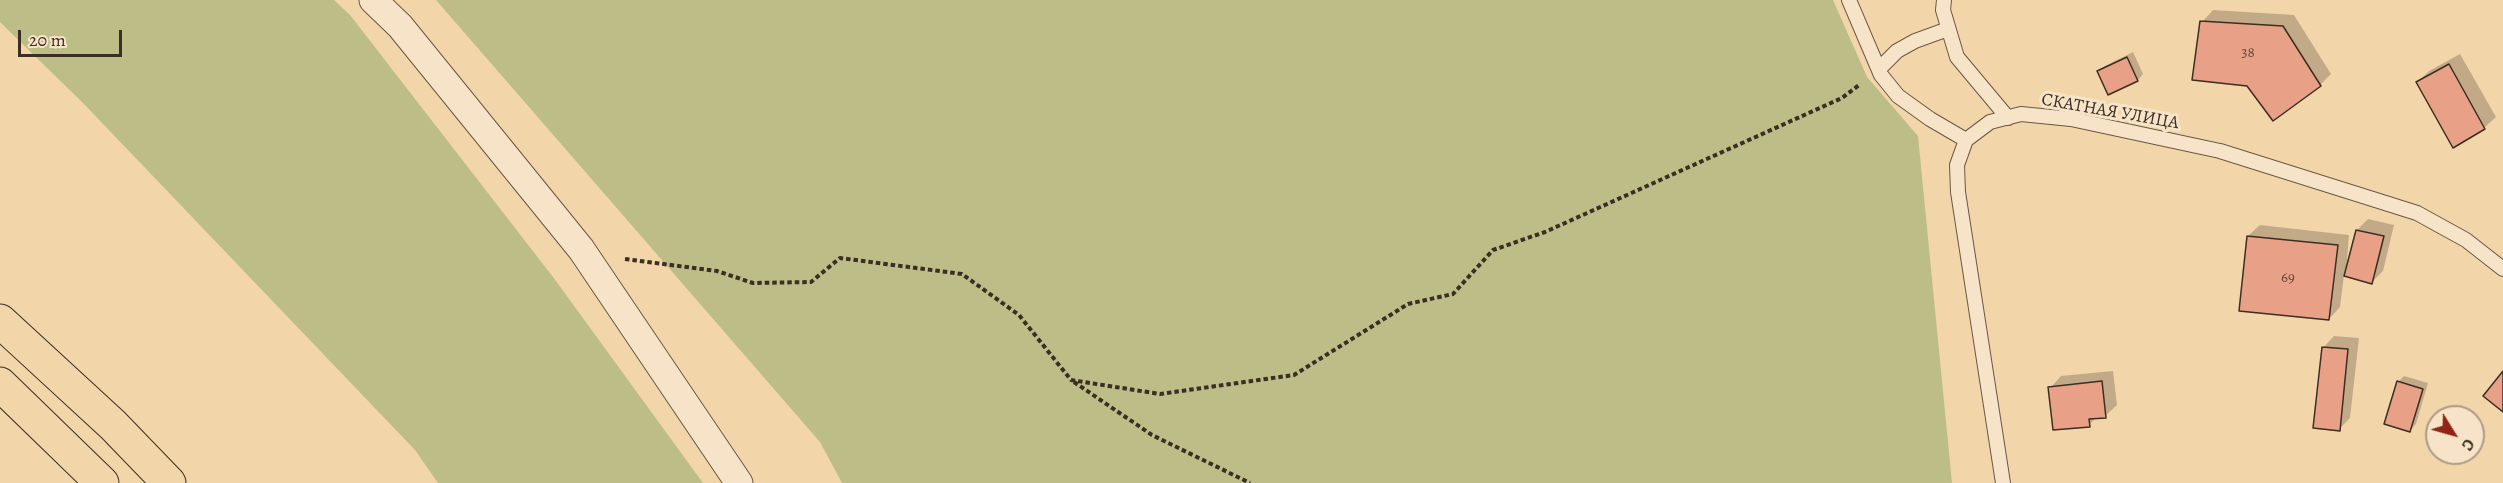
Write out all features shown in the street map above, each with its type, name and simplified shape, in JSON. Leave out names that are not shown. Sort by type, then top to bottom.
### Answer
[{"type":"highway","points":[[0,321],[113,425],[169,483]]},
{"type":"highway","points":[[0,384],[102,483]]},
{"type":"street","points":[[373,0],[400,26],[585,256],[739,483]]},
{"type":"lane","points":[[1849,0],[1879,69],[1898,96],[1930,119],[1966,140],[1957,165],[1958,192],[2003,483]]},
{"type":"lane","points":[[1944,0],[1942,9],[1957,57],[2008,118]]},
{"type":"lane","points":[[1879,69],[1897,51],[1915,41],[1948,29]]},
{"type":"lane","name":"СКАТНАЯ УЛИЦА","points":[[1966,140],[1990,123],[2021,114],[2071,119],[2220,151],[2416,213],[2466,240],[2503,269]]},
{"type":"path","points":[[1071,380],[1160,394],[1294,375],[1408,304],[1453,294],[1493,250],[1545,232],[1842,98],[1879,69]]},
{"type":"path","points":[[585,256],[651,261],[717,271],[753,284],[810,282],[840,258],[962,274],[1019,315],[1071,380],[1152,435],[1250,483]]},
{"type":"green space","points":[[0,0],[334,0],[350,15],[553,277],[703,483],[438,483],[415,450],[83,103],[0,22]]},
{"type":"green space","points":[[436,0],[1833,0],[1867,77],[1918,136],[1952,483],[842,483],[820,442]]},
{"type":"building","points":[[2200,21],[2283,26],[2321,86],[2273,121],[2247,86],[2192,80]]},
{"type":"building","points":[[2127,57],[2138,81],[2108,95],[2097,71]]},
{"type":"building","points":[[2449,64],[2485,129],[2453,148],[2416,82]]},
{"type":"building","points":[[2356,230],[2384,236],[2372,284],[2344,276]]},
{"type":"building","points":[[2247,236],[2338,245],[2329,320],[2239,311]]},
{"type":"building","points":[[2322,347],[2348,349],[2340,431],[2313,428]]},
{"type":"building","points":[[2503,371],[2503,412],[2483,396]]},
{"type":"building","points":[[2102,381],[2106,418],[2089,419],[2090,427],[2053,430],[2048,387]]},
{"type":"building","points":[[2397,381],[2423,389],[2410,432],[2384,424]]}]
